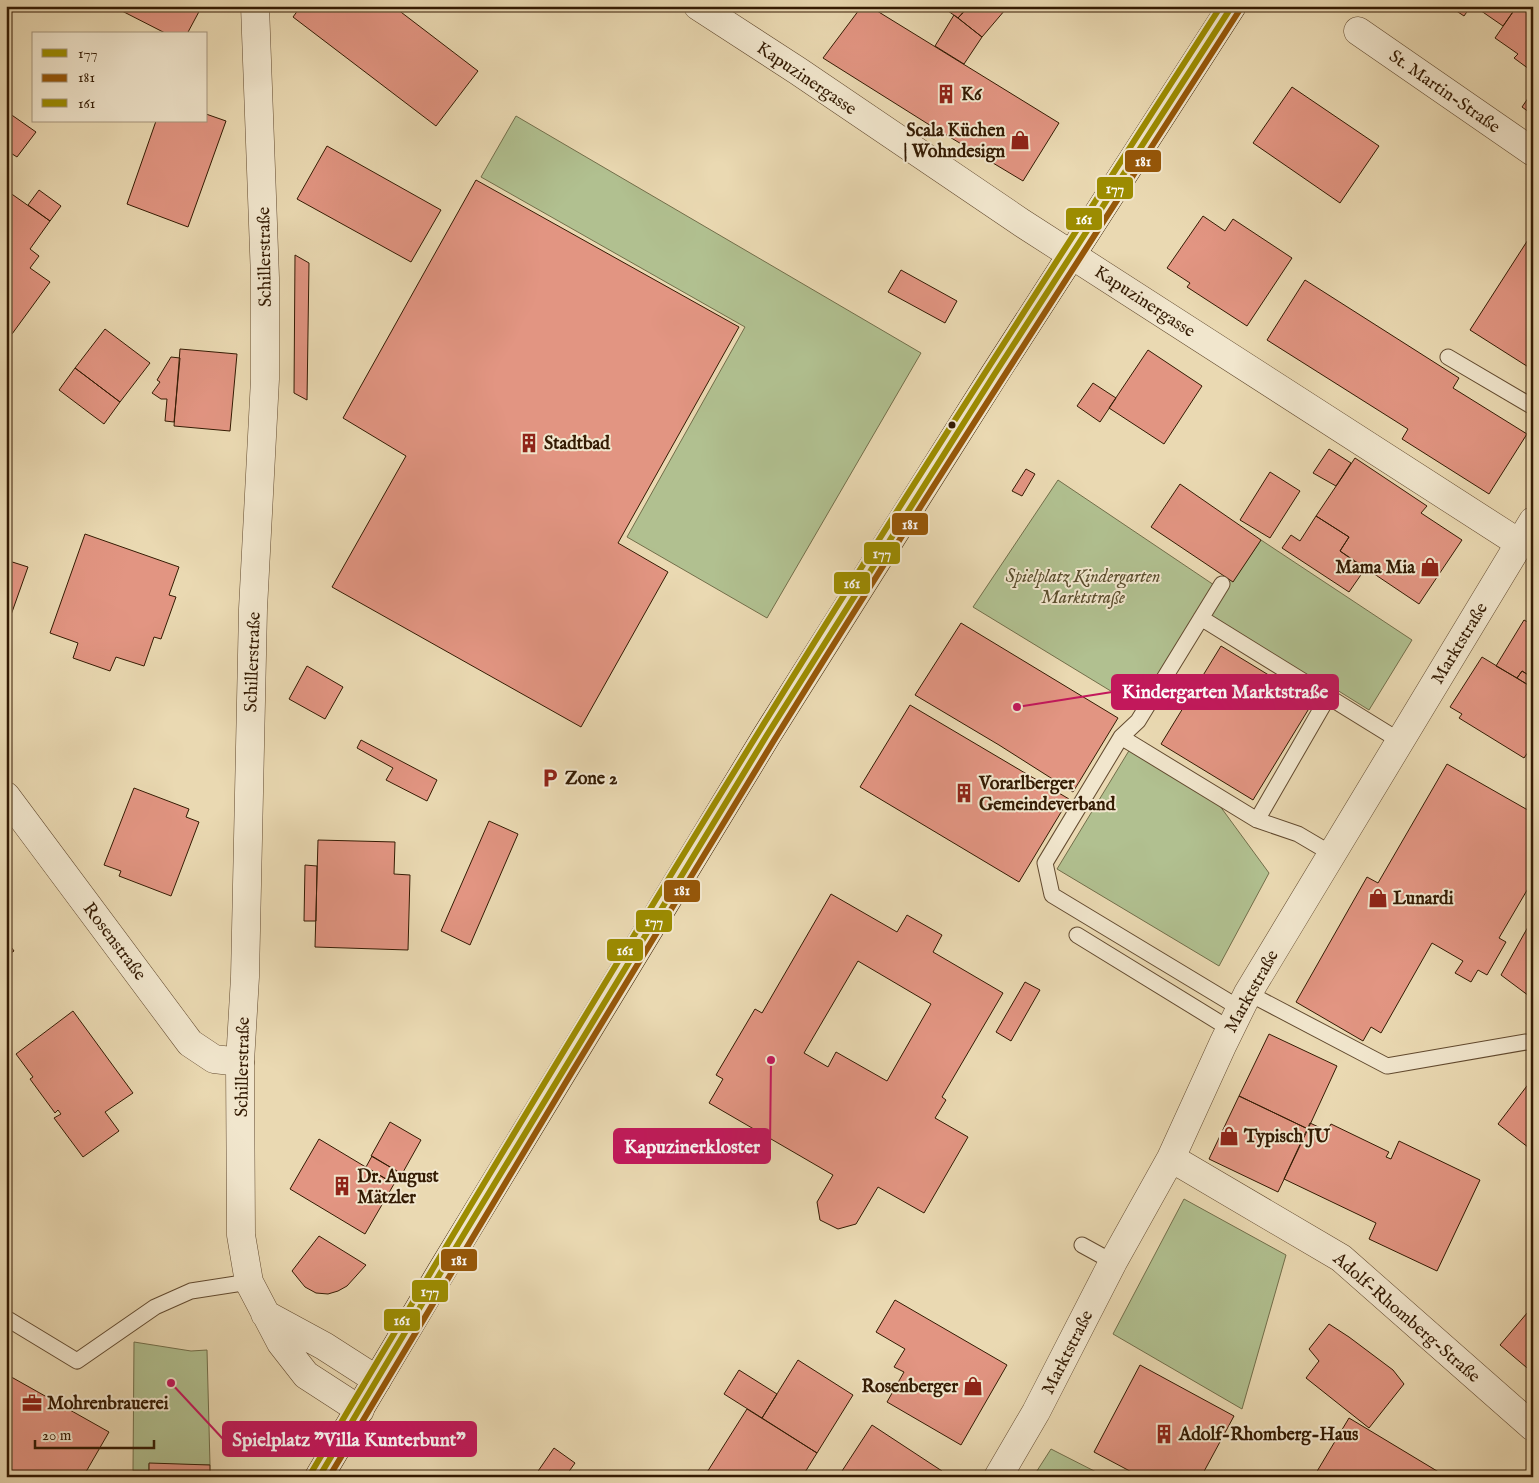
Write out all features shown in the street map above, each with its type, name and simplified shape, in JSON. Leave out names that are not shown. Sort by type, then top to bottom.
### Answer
[{"type":"main road","points":[[319,1477],[456,1247],[767,735],[1072,254],[1232,6]]},
{"type":"street","name":"Schillerstraße","points":[[256,6],[265,278],[265,379],[254,609],[245,977],[240,1062],[241,1235],[250,1282],[281,1343],[306,1375],[360,1410]]},
{"type":"street","name":"Kapuzinergasse","points":[[698,6],[798,71],[1022,223],[1526,532]]},
{"type":"street","name":"St. Martin-Straße","points":[[1358,31],[1533,152]]},
{"type":"street","name":"Marktstraße","points":[[998,1477],[1036,1412],[1113,1262],[1170,1158],[1240,1010],[1526,532]]},
{"type":"street","name":"Rosenstraße","points":[[6,796],[190,1043],[214,1059],[240,1062]]},
{"type":"street","name":"Adolf-Rhomberg-Straße","points":[[1170,1158],[1341,1258],[1533,1427]]},
{"type":"street","points":[[265,1314],[324,1346],[377,1380]]},
{"type":"lane","points":[[1448,356],[1533,407]]},
{"type":"lane","points":[[1222,584],[1138,720],[1120,737],[1045,864],[1052,895],[1240,1010]]},
{"type":"lane","points":[[1201,618],[1400,742]]},
{"type":"lane","points":[[1257,820],[1328,697]]},
{"type":"lane","points":[[1120,737],[1257,820],[1298,834],[1332,854]]},
{"type":"lane","points":[[1077,935],[1240,1010],[1387,1066],[1526,1042]]},
{"type":"lane","points":[[1082,1245],[1113,1262]]},
{"type":"lane","points":[[6,1318],[77,1361],[155,1307],[191,1291],[250,1282]]},
{"type":"green space","points":[[516,116],[921,353],[767,618],[627,537],[745,327],[481,177]]},
{"type":"green space","name":"Spielplatz Kindergarten Marktstraße","points":[[1058,480],[1214,585],[1137,707],[973,607]]},
{"type":"green space","points":[[1261,540],[1412,640],[1369,710],[1321,680],[1316,689],[1201,618],[1227,578],[1233,581]]},
{"type":"green space","points":[[1130,749],[1217,802],[1269,873],[1219,966],[1057,869]]},
{"type":"green space","points":[[1184,1199],[1286,1255],[1242,1409],[1113,1334]]},
{"type":"green space","points":[[134,1342],[191,1351],[207,1350],[210,1465],[149,1464],[149,1471],[133,1471]]},
{"type":"green space","points":[[1051,1449],[1106,1477],[1033,1477]]},
{"type":"building","points":[[125,6],[202,6],[188,32],[163,32],[122,11]]},
{"type":"building","points":[[301,6],[393,6],[478,71],[436,126],[293,17]]},
{"type":"building","name":"K6","points":[[862,6],[869,6],[1059,123],[1023,181],[823,58]]},
{"type":"building","points":[[941,6],[969,6],[958,18]]},
{"type":"building","points":[[969,6],[1001,6],[1005,10],[982,37],[958,18]]},
{"type":"building","points":[[1449,6],[1471,6],[1464,16]]},
{"type":"building","points":[[1474,6],[1517,6],[1503,26]]},
{"type":"building","points":[[1517,6],[1533,6],[1533,72],[1514,58],[1518,54],[1495,38]]},
{"type":"building","points":[[954,15],[982,37],[964,64],[935,46]]},
{"type":"building","points":[[1292,87],[1379,146],[1340,203],[1253,143]]},
{"type":"building","points":[[1533,91],[1533,115],[1522,107]]},
{"type":"building","points":[[6,111],[36,132],[17,157],[6,150]]},
{"type":"building","points":[[208,115],[226,121],[188,227],[127,204],[156,122],[208,122]]},
{"type":"building","points":[[327,146],[441,210],[411,262],[297,199]]},
{"type":"building","name":"Stadtbad","points":[[476,180],[739,327],[618,543],[668,572],[581,727],[332,587],[406,456],[343,418]]},
{"type":"building","points":[[6,190],[50,221],[30,249],[39,256],[30,268],[50,282],[12,334],[6,330]]},
{"type":"building","points":[[39,190],[61,206],[50,221],[28,205]]},
{"type":"building","points":[[1203,216],[1225,231],[1233,219],[1292,258],[1247,326],[1187,287],[1190,283],[1167,268]]},
{"type":"building","points":[[1533,232],[1533,370],[1470,330]]},
{"type":"building","points":[[295,255],[309,263],[307,400],[294,393]]},
{"type":"building","points":[[901,270],[957,301],[945,323],[888,292]]},
{"type":"building","points":[[1305,280],[1459,378],[1453,388],[1527,434],[1489,494],[1402,439],[1408,429],[1267,340]]},
{"type":"building","points":[[105,329],[150,363],[120,402],[75,368]]},
{"type":"building","points":[[180,349],[237,354],[230,431],[174,426]]},
{"type":"building","points":[[1148,350],[1202,386],[1164,444],[1109,408]]},
{"type":"building","points":[[171,357],[180,358],[174,422],[165,421],[167,399],[161,399],[152,393],[160,382],[157,380]]},
{"type":"building","points":[[75,368],[120,402],[104,424],[59,390]]},
{"type":"building","points":[[1093,383],[1116,398],[1100,422],[1077,406]]},
{"type":"building","points":[[1329,449],[1351,463],[1336,486],[1313,473]]},
{"type":"building","points":[[1355,458],[1427,506],[1421,513],[1462,540],[1419,604],[1340,551],[1349,537],[1316,516]]},
{"type":"building","points":[[1026,469],[1035,474],[1022,496],[1012,491]]},
{"type":"building","points":[[1270,472],[1300,491],[1270,538],[1240,520]]},
{"type":"building","points":[[1180,484],[1261,540],[1233,582],[1151,527]]},
{"type":"building","points":[[1316,516],[1349,537],[1340,551],[1365,569],[1349,592],[1282,548],[1291,535],[1300,541]]},
{"type":"building","points":[[85,534],[179,567],[169,595],[176,597],[161,639],[154,637],[144,666],[116,657],[110,671],[73,658],[78,643],[50,633]]},
{"type":"building","points":[[6,560],[28,567],[6,629]]},
{"type":"building","points":[[1524,620],[1533,625],[1533,678],[1522,671],[1517,678],[1496,666]]},
{"type":"building","points":[[961,623],[1118,718],[1073,792],[915,695]]},
{"type":"building","points":[[1221,646],[1313,702],[1253,800],[1161,744]]},
{"type":"building","points":[[1482,657],[1533,688],[1533,745],[1524,758],[1459,718],[1462,714],[1450,707]]},
{"type":"building","points":[[307,666],[343,687],[325,719],[289,699]]},
{"type":"building","points":[[1522,671],[1533,678],[1533,688],[1517,678]]},
{"type":"building","name":"Vorarlberger Gemeindeverband","points":[[910,705],[1069,799],[1019,882],[860,787]]},
{"type":"building","points":[[361,740],[437,780],[427,801],[386,780],[393,768],[357,748]]},
{"type":"building","points":[[1447,764],[1533,813],[1533,880],[1499,938],[1506,942],[1487,975],[1478,970],[1471,982],[1455,973],[1463,961],[1432,943],[1381,1033],[1371,1027],[1363,1041],[1296,1002],[1367,877],[1378,883]]},
{"type":"building","points":[[134,788],[189,809],[186,817],[199,822],[171,896],[119,876],[121,871],[104,865]]},
{"type":"building","points":[[489,821],[518,834],[470,945],[441,931]]},
{"type":"building","points":[[318,840],[395,842],[394,874],[410,875],[408,950],[315,947]]},
{"type":"building","points":[[305,865],[317,866],[316,921],[304,921]]},
{"type":"building","points":[[831,894],[897,932],[907,915],[942,935],[933,952],[1003,993],[942,1097],[946,1100],[935,1118],[968,1137],[924,1213],[878,1187],[856,1224],[838,1229],[820,1220],[817,1202],[833,1175],[709,1103],[723,1079],[716,1075],[755,1009],[762,1013]],"holes":[[[858,961],[931,1004],[887,1081],[836,1052],[828,1067],[804,1053]]]},
{"type":"building","points":[[1533,918],[1533,999],[1501,975]]},
{"type":"building","points":[[6,940],[14,951],[6,956]]},
{"type":"building","points":[[1025,982],[1040,990],[1011,1041],[996,1032]]},
{"type":"building","points":[[73,1011],[133,1093],[105,1112],[119,1131],[83,1157],[54,1118],[61,1114],[58,1110],[55,1113],[30,1079],[33,1077],[16,1054]]},
{"type":"building","points":[[1269,1034],[1337,1066],[1308,1129],[1239,1096]]},
{"type":"building","points":[[1533,1078],[1533,1151],[1498,1124]]},
{"type":"building","points":[[1239,1096],[1308,1129],[1278,1192],[1209,1159]]},
{"type":"building","points":[[390,1122],[421,1140],[402,1174],[371,1156]]},
{"type":"building","points":[[1310,1123],[1327,1131],[1331,1124],[1389,1152],[1386,1157],[1391,1159],[1399,1141],[1480,1180],[1437,1271],[1369,1239],[1376,1223],[1284,1179]]},
{"type":"building","name":"Dr. August Mätzler","points":[[319,1139],[394,1184],[365,1234],[290,1189]]},
{"type":"building","points":[[372,1156],[400,1173],[393,1183],[366,1167]]},
{"type":"building","points":[[319,1236],[366,1265],[347,1286],[328,1294],[316,1293],[305,1287],[292,1271]]},
{"type":"building","points":[[895,1300],[1007,1365],[961,1445],[887,1402],[904,1372],[894,1367],[905,1349],[876,1332]]},
{"type":"building","points":[[1533,1306],[1533,1373],[1500,1345]]},
{"type":"building","points":[[1329,1324],[1393,1370],[1404,1384],[1369,1428],[1306,1378],[1319,1361],[1309,1349]]},
{"type":"building","points":[[798,1360],[853,1395],[817,1453],[762,1418]]},
{"type":"building","name":"Adolf-Rhomberg-Haus","points":[[1140,1365],[1234,1416],[1201,1477],[1141,1477],[1094,1452]]},
{"type":"building","points":[[739,1370],[777,1394],[762,1418],[724,1394]]},
{"type":"building","name":"Mohrenbrauerei","points":[[6,1374],[109,1432],[83,1477],[6,1477]]},
{"type":"building","points":[[747,1409],[817,1453],[802,1477],[704,1477]]},
{"type":"building","points":[[1349,1418],[1447,1477],[1322,1477],[1316,1473]]},
{"type":"building","points":[[872,1425],[942,1471],[938,1477],[850,1477],[842,1471]]},
{"type":"building","points":[[554,1448],[575,1463],[565,1477],[534,1477]]},
{"type":"building","points":[[149,1463],[210,1465],[210,1477],[133,1477],[133,1471],[149,1471]]},
{"type":"transit line","name":"161","points":[[311,1473],[534,1100],[760,730],[931,458],[1221,6]]},
{"type":"transit line","name":"177","points":[[319,1477],[441,1272],[767,735],[994,375],[1232,6]]},
{"type":"transit line","name":"181","points":[[329,1477],[661,925],[830,650],[1239,11]]},
{"type":"place","name":"K6","points":[[946,94]]},
{"type":"place","name":"Scala Küchen | Wohndesign","points":[[1020,140]]},
{"type":"place","name":"Stadtbad","points":[[529,443]]},
{"type":"place","name":"Mama Mia","points":[[1430,567]]},
{"type":"place","name":"Kindergarten Marktstraße","points":[[1017,707]]},
{"type":"place","name":"Zone 2","points":[[550,778]]},
{"type":"place","name":"Vorarlberger Gemeindeverband","points":[[964,793]]},
{"type":"place","name":"Lunardi","points":[[1378,898]]},
{"type":"place","name":"Kapuzinerkloster","points":[[771,1060]]},
{"type":"place","name":"Typisch JU","points":[[1229,1136]]},
{"type":"place","name":"Dr. August Mätzler","points":[[342,1186]]},
{"type":"place","name":"Spielplatz \"Villa Kunterbunt\"","points":[[171,1383]]},
{"type":"place","name":"Rosenberger","points":[[973,1386]]},
{"type":"place","name":"Mohrenbrauerei","points":[[32,1403]]},
{"type":"place","name":"Adolf-Rhomberg-Haus","points":[[1164,1434]]}]
